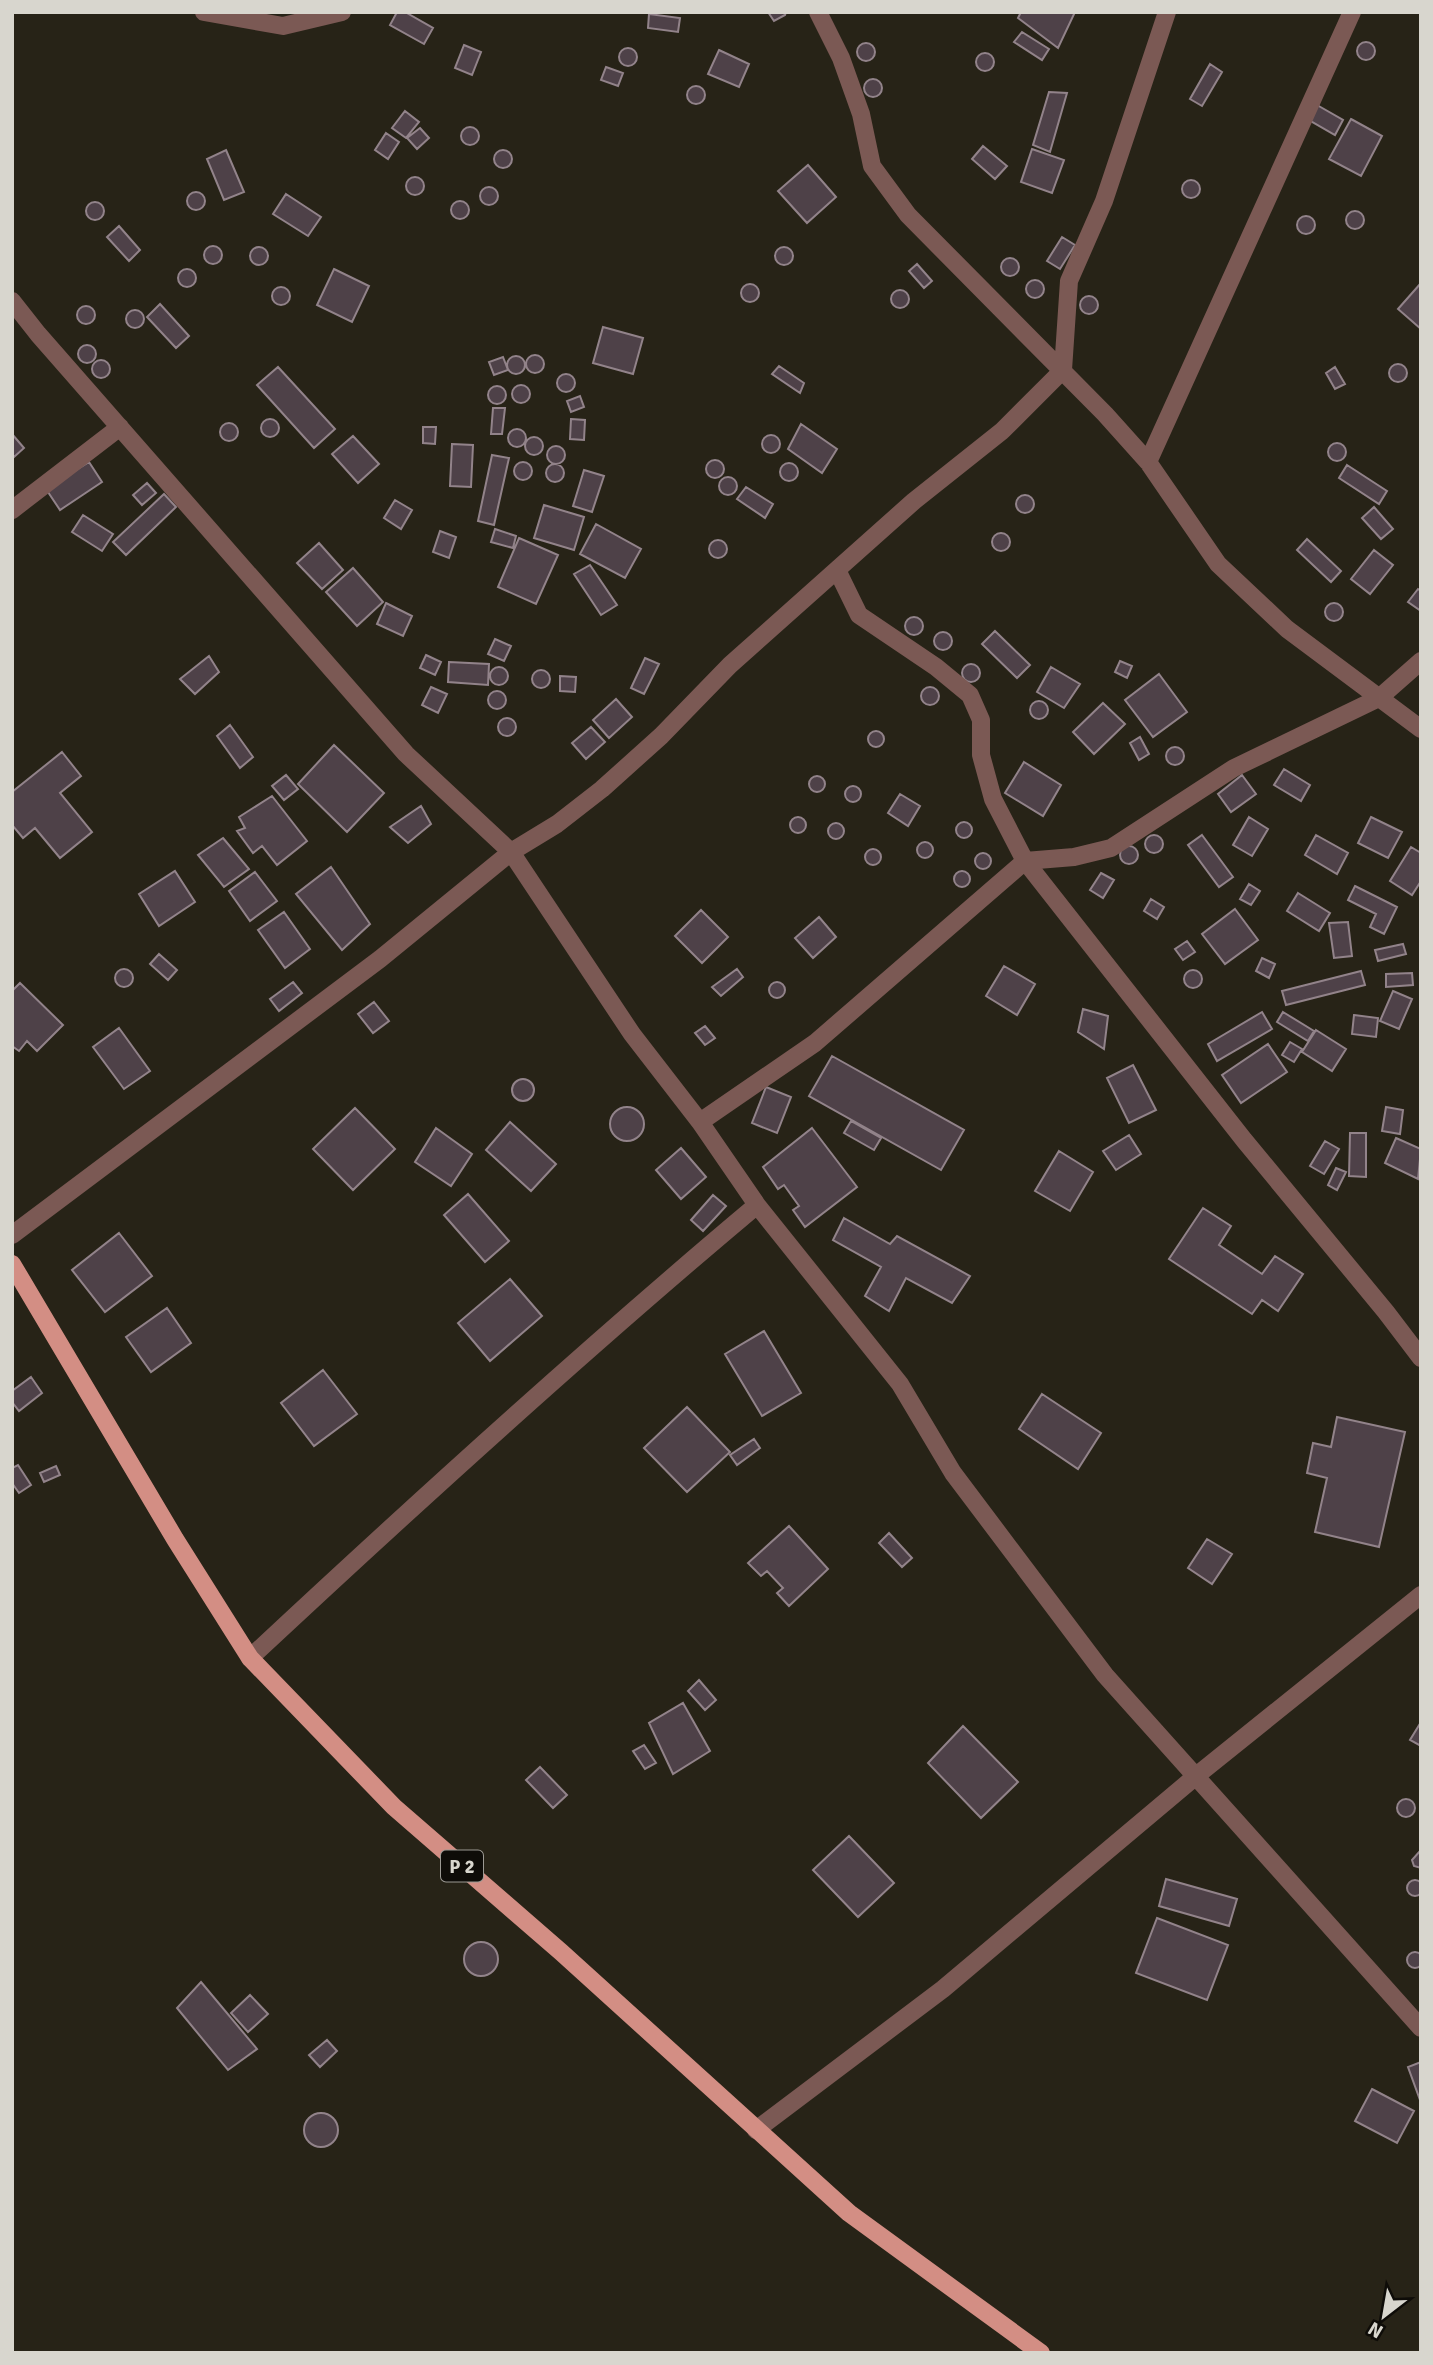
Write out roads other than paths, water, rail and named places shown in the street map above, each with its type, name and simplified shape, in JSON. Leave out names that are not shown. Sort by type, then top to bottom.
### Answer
[{"type":"main road","name":"P 2","points":[[12,1264],[175,1539],[250,1658],[394,1807],[551,1943],[849,2213],[1044,2351]]},
{"type":"street","points":[[204,12],[283,26],[342,12]]},
{"type":"street","points":[[818,12],[841,58],[861,114],[872,166],[908,215],[945,255],[1063,370],[1148,462],[1218,564],[1287,629],[1421,729]]},
{"type":"street","points":[[12,1235],[380,959],[511,852],[557,824],[602,789],[661,736],[730,665],[914,501],[1002,430],[1063,370],[1069,281],[1104,201],[1167,12]]},
{"type":"street","points":[[1148,462],[1352,12]]},
{"type":"street","points":[[12,301],[406,754],[511,852],[632,1034],[700,1122],[757,1205],[900,1384],[953,1473],[1057,1613],[1105,1675],[1421,2028]]},
{"type":"street","points":[[12,510],[120,427]]},
{"type":"street","points":[[837,570],[859,615],[936,667],[970,695],[981,720],[981,755],[993,799],[1026,861],[1244,1140],[1387,1312],[1421,1359]]},
{"type":"street","points":[[700,1122],[815,1042],[1026,861],[1074,857],[1111,848],[1234,768],[1379,698],[1421,661]]},
{"type":"street","points":[[250,1658],[443,1477],[625,1316],[757,1205]]},
{"type":"street","points":[[756,2130],[943,1989],[1196,1776],[1421,1595]]}]
